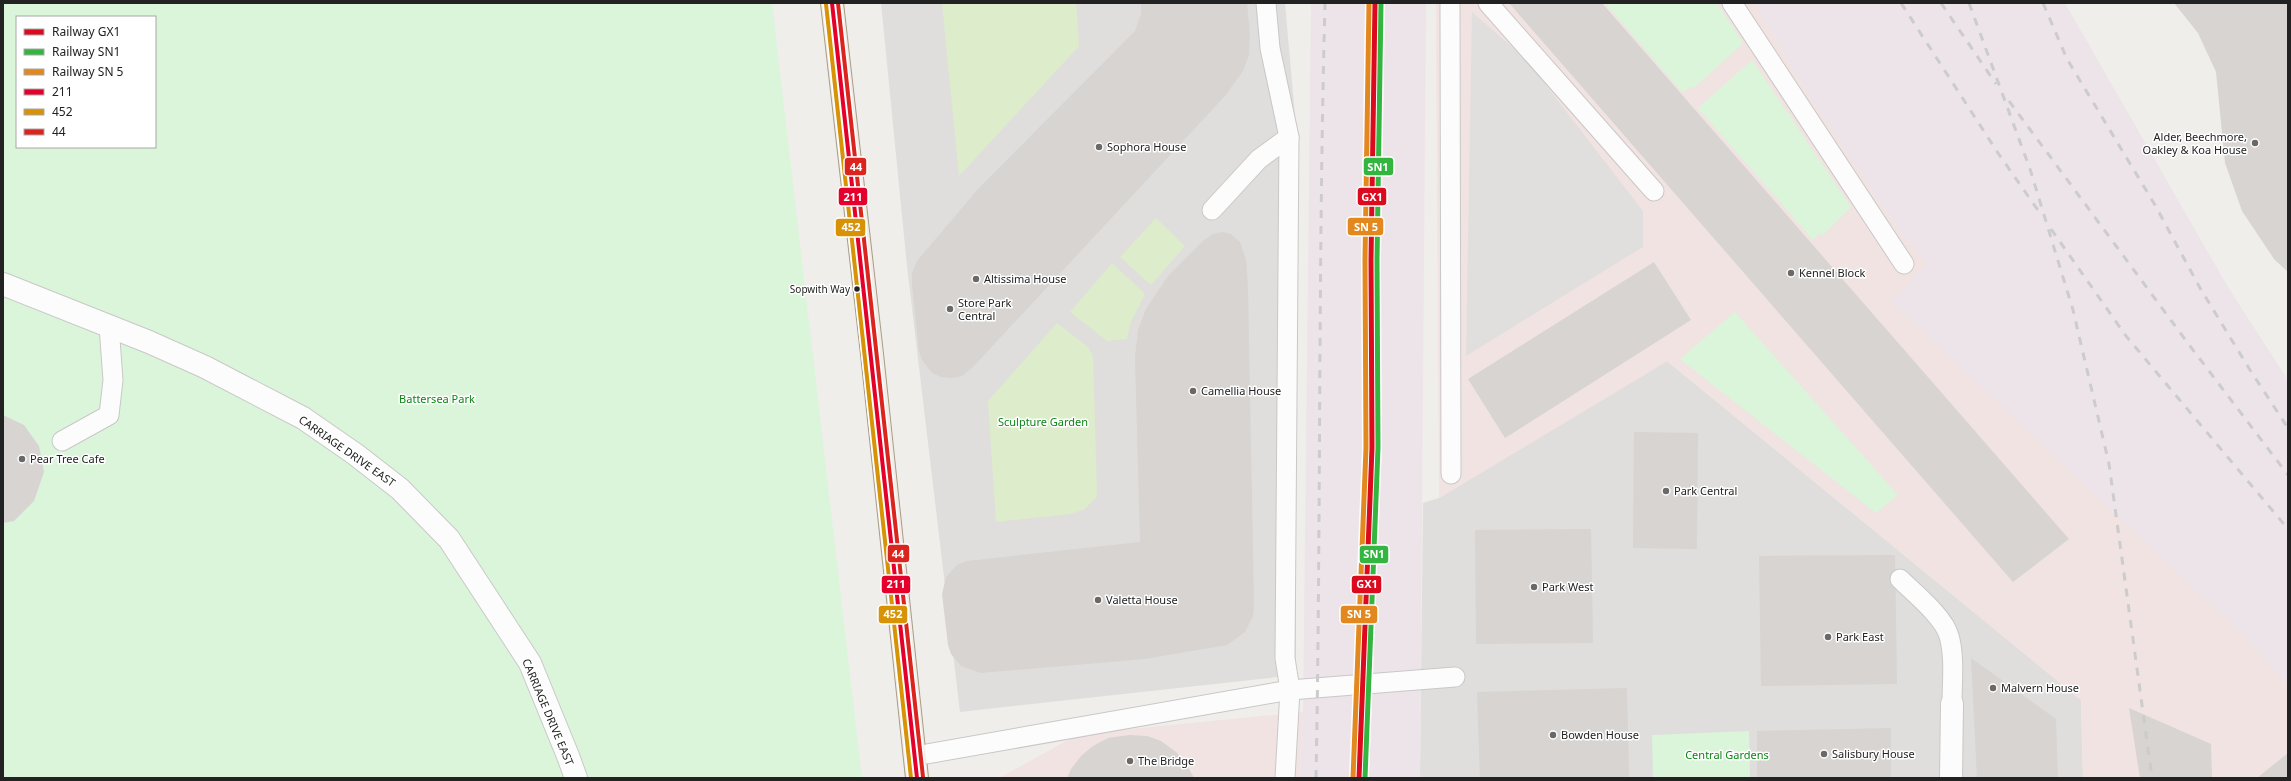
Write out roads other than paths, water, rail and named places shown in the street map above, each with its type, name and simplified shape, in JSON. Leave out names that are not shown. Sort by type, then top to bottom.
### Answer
[{"type":"main road","points":[[832,3],[872,354],[917,778]]},
{"type":"street","name":"CARRIAGE DRIVE EAST","points":[[3,284],[109,326],[205,367],[303,418],[355,454],[400,489],[449,539],[530,663],[576,778]]},
{"type":"street","points":[[1951,778],[1952,704]]},
{"type":"lane","points":[[1266,3],[1270,48],[1290,137],[1285,658],[1290,690],[1285,778]]},
{"type":"lane","points":[[1450,3],[1451,474]]},
{"type":"lane","points":[[1488,3],[1654,191]]},
{"type":"lane","points":[[1732,3],[1904,264]]},
{"type":"lane","points":[[1212,210],[1259,159],[1290,137]]},
{"type":"lane","points":[[62,442],[108,416],[113,380],[109,326]]},
{"type":"lane","points":[[1900,579],[1936,615],[1949,634],[1952,660],[1952,704]]},
{"type":"lane","points":[[915,756],[1290,690],[1455,677]]},
{"type":"railway","points":[[1316,778],[1319,584],[1321,197],[1325,3]]},
{"type":"railway","points":[[1901,3],[1998,153],[2042,216]]},
{"type":"railway","points":[[1941,3],[1996,84]]},
{"type":"railway","points":[[1969,3],[2030,169],[2073,310],[2109,464],[2152,778]]},
{"type":"railway","points":[[2043,3],[2067,59],[2155,205],[2200,288],[2250,370],[2288,428]]},
{"type":"railway","points":[[2009,101],[2187,342],[2288,475]]},
{"type":"railway","points":[[2051,229],[2126,336],[2288,529]]},
{"type":"rail line","name":"GX1","points":[[1359,778],[1372,448],[1371,260],[1375,3]]},
{"type":"rail line","name":"SN1","points":[[1365,778],[1378,448],[1377,260],[1381,3]]},
{"type":"place","name":"Alder, Beechmore, Oakley & Koa House","points":[[2255,143]]},
{"type":"place","name":"Sophora House","points":[[1099,147]]},
{"type":"place","name":"Kennel Block","points":[[1791,273]]},
{"type":"place","name":"Altissima House","points":[[976,279]]},
{"type":"place","name":"Sopwith Way","points":[[857,289]]},
{"type":"place","name":"Store Park Central","points":[[950,309]]},
{"type":"place","name":"Camellia House","points":[[1193,391]]},
{"type":"place","name":"Pear Tree Cafe","points":[[22,459]]},
{"type":"place","name":"Park Central","points":[[1666,491]]},
{"type":"place","name":"Park West","points":[[1534,587]]},
{"type":"place","name":"Valetta House","points":[[1098,600]]},
{"type":"place","name":"Park East","points":[[1828,637]]},
{"type":"place","name":"Malvern House","points":[[1993,688]]},
{"type":"place","name":"Bowden House","points":[[1553,735]]},
{"type":"place","name":"Salisbury House","points":[[1824,754]]},
{"type":"place","name":"The Bridge","points":[[1130,761]]},
{"type":"park label","name":"Battersea Park","points":[[437,399]]},
{"type":"park label","name":"Sculpture Garden","points":[[1043,422]]},
{"type":"park label","name":"Central Gardens","points":[[1727,755]]}]
